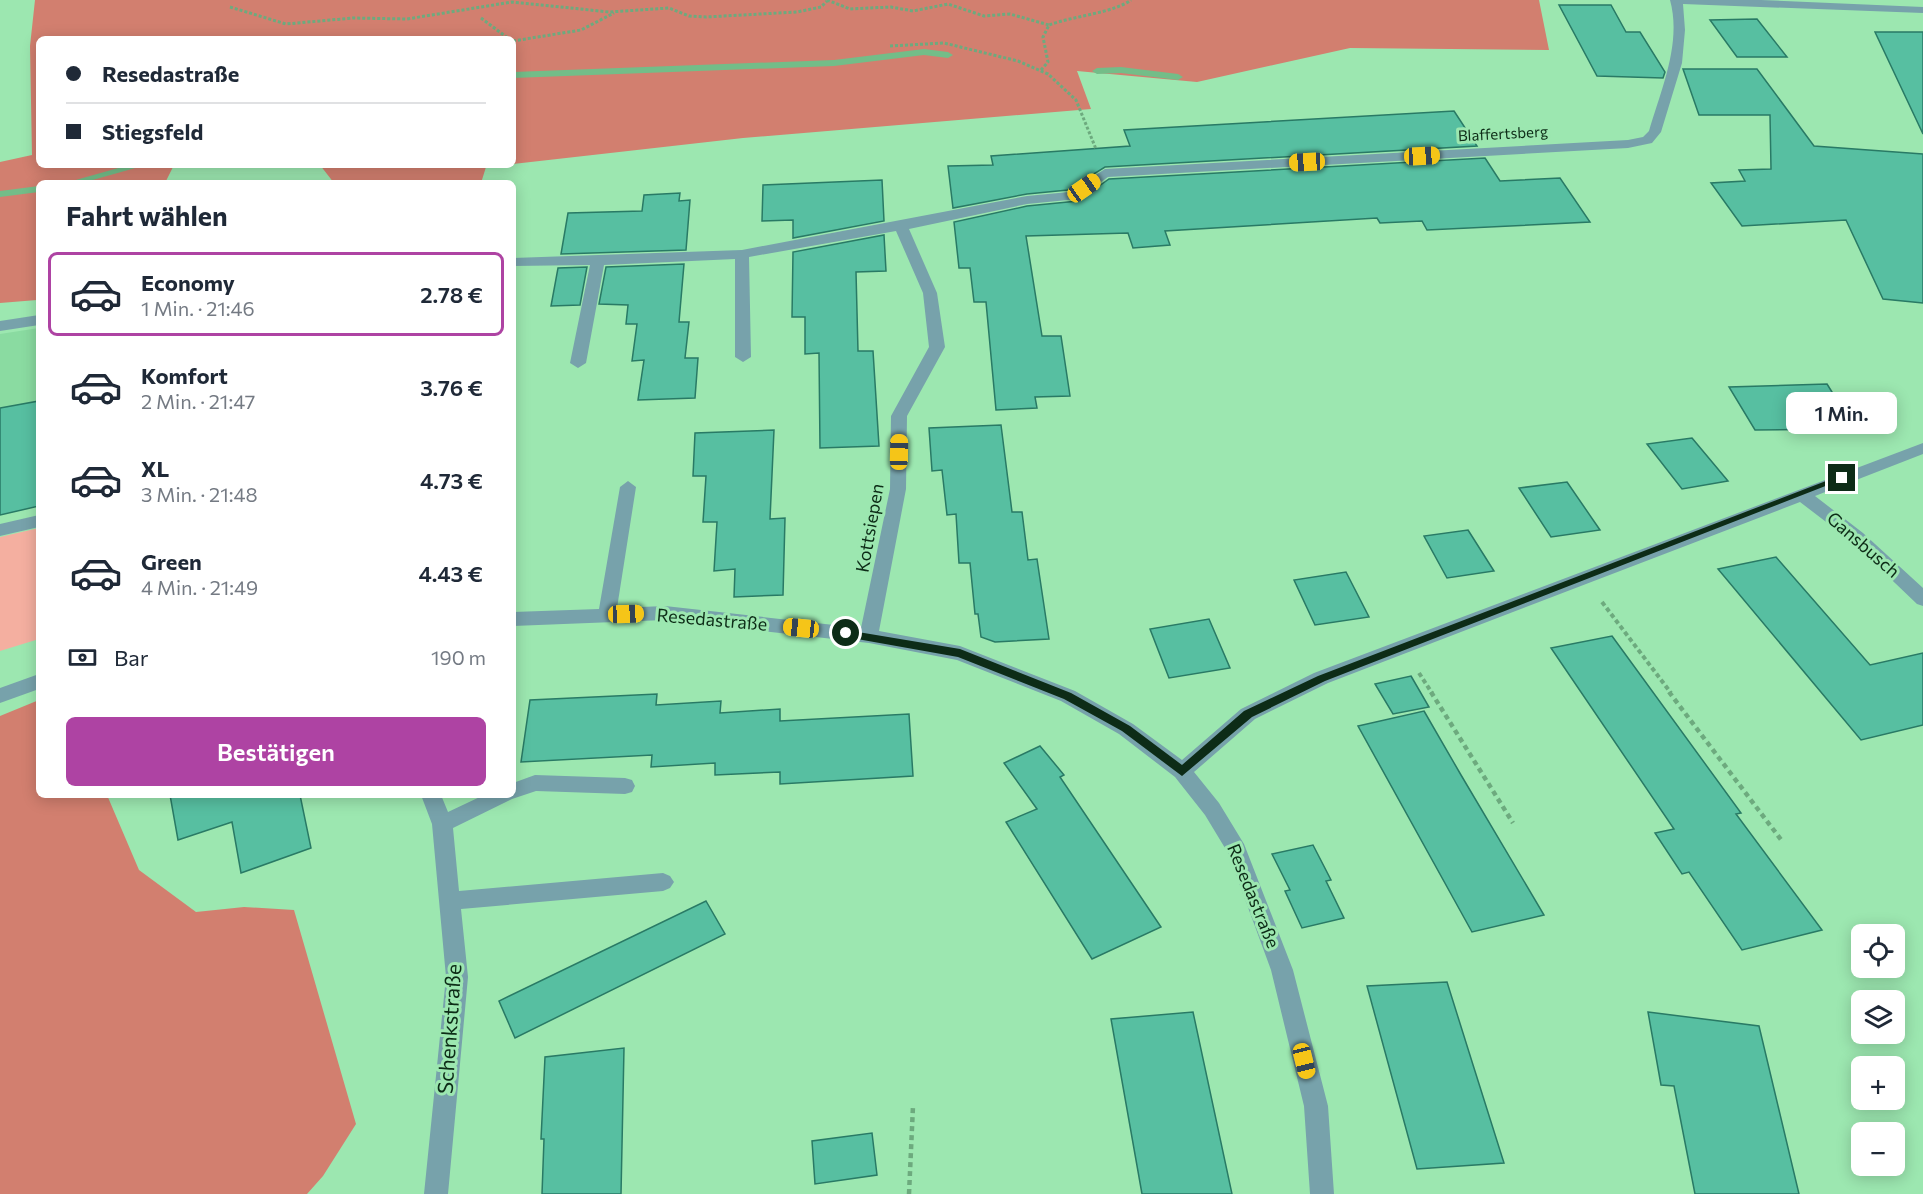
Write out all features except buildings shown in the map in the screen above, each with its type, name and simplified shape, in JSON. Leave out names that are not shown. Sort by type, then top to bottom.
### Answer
[{"type":"street","name":"Blaffertsberg","points":[[1105,173],[1628,144],[1647,140],[1655,132],[1676,63],[1676,0],[1923,10]]},
{"type":"street","points":[[516,262],[598,261],[742,254],[900,226],[1027,200],[1073,196],[1105,173]]},
{"type":"street","name":"Kottsiepen","points":[[869,636],[898,489],[899,416],[937,347],[930,292],[900,226]]},
{"type":"street","points":[[742,254],[743,357]]},
{"type":"street","points":[[578,363],[598,261]]},
{"type":"street","points":[[0,326],[36,320]]},
{"type":"street","points":[[1182,771],[1248,714],[1321,678],[1923,448]]},
{"type":"street","points":[[607,615],[628,487]]},
{"type":"street","name":"Gansbusch","points":[[1801,494],[1857,537],[1923,599]]},
{"type":"street","points":[[0,530],[36,522]]},
{"type":"street","name":"Resedastraße","points":[[516,619],[666,613],[869,636],[960,653],[1068,696],[1126,729],[1182,771],[1212,809],[1237,850],[1282,970],[1316,1106],[1323,1194]]},
{"type":"street","points":[[0,696],[36,682]]},
{"type":"street","points":[[516,790],[535,783],[625,786]]},
{"type":"street","name":"Schenkstraße","points":[[432,798],[442,824],[457,977],[436,1194]]},
{"type":"street","points":[[442,824],[498,798]]},
{"type":"street","points":[[451,901],[663,882]]},
{"type":"path","points":[[230,7],[250,15],[286,24],[352,18],[407,19],[512,2],[615,12],[669,8],[689,16],[753,15],[810,10],[820,7],[826,0],[850,9],[891,7],[913,11],[948,4],[984,16],[1010,14],[1049,25],[1073,16],[1121,8],[1131,0]]},
{"type":"path","points":[[516,39],[581,30],[615,12]]},
{"type":"path","points":[[481,18],[506,36]]},
{"type":"path","points":[[1041,71],[1048,62],[1044,37],[1049,25]]},
{"type":"path","points":[[890,46],[944,43],[1018,61],[1048,74],[1076,100],[1105,173]]},
{"type":"path","points":[[1584,578],[1782,841]]},
{"type":"path","points":[[1403,647],[1513,823]]},
{"type":"path","points":[[909,1194],[913,1106]]},
{"type":"shaded area","points":[[35,0],[1539,0],[1549,50],[1350,48],[1197,82],[1077,71],[1091,109],[743,138],[516,164],[516,36],[36,36],[36,168],[172,168],[166,180],[36,180],[36,300],[0,303],[0,162],[32,155],[30,46]]},
{"type":"shaded area","points":[[322,168],[486,168],[482,180],[332,180]]},
{"type":"shaded area","points":[[36,328],[36,454],[0,460],[0,334]]},
{"type":"shaded area","points":[[36,529],[36,640],[0,651],[0,537]]},
{"type":"shaded area","points":[[36,701],[36,798],[108,798],[139,870],[196,912],[244,907],[294,910],[356,1124],[323,1176],[307,1194],[0,1194],[0,716]]},
{"type":"waterway","points":[[516,75],[834,63],[924,52],[948,55]]},
{"type":"waterway","points":[[1097,71],[1121,70],[1178,77]]},
{"type":"waterway","points":[[82,180],[129,168]]},
{"type":"waterway","points":[[0,194],[36,189]]},
{"type":"route","points":[[846,633],[960,653],[1068,696],[1126,729],[1182,771],[1248,714],[1321,678],[1842,478]]}]
